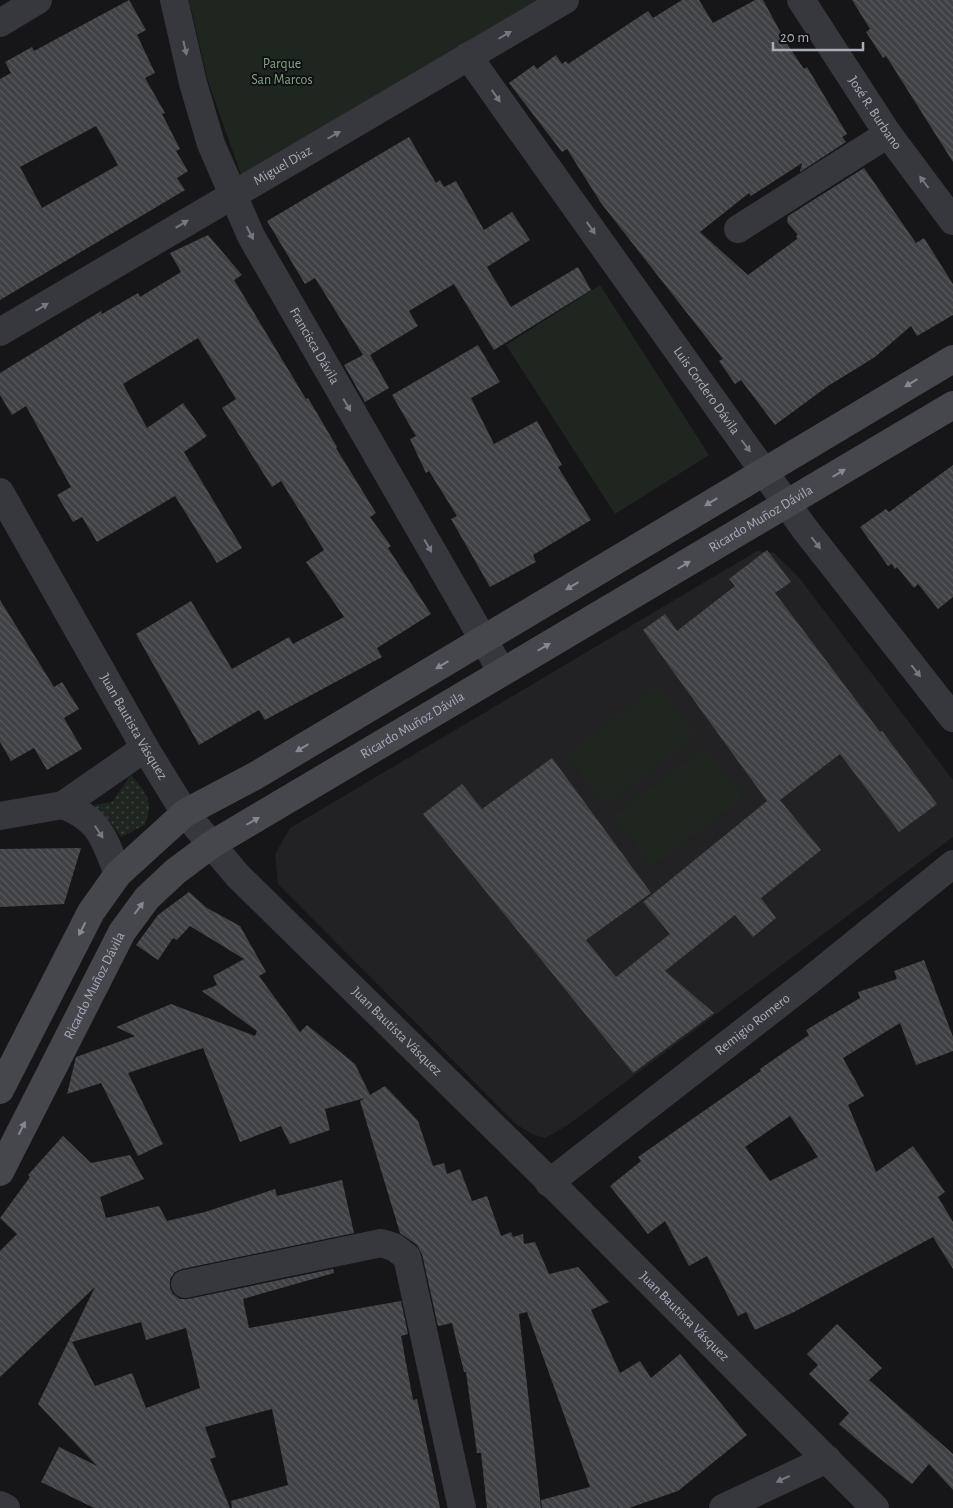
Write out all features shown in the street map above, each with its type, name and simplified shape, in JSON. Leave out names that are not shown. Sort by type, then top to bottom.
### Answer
[{"type":"main road","points":[[0,1090],[91,912],[118,874],[184,813],[255,776],[764,470],[953,359]]},
{"type":"main road","name":"Ricardo Muñoz Dávila","points":[[0,1172],[122,932],[147,898],[176,871],[210,845],[953,405]]},
{"type":"street","points":[[0,23],[38,0]]},
{"type":"street","name":"Francisca Dávila","points":[[174,0],[193,83],[212,144],[232,195],[277,283],[502,672]]},
{"type":"street","name":"Miguel Diaz","points":[[0,332],[565,0]]},
{"type":"street","name":"José R. Burbano","points":[[802,0],[888,134],[953,221]]},
{"type":"street","name":"Luis Cordero Dávila","points":[[468,56],[787,504],[953,718]]},
{"type":"street","points":[[738,229],[888,134]]},
{"type":"street","name":"Juan Bautista Vásquez","points":[[0,492],[145,748],[184,813],[210,845],[245,883],[828,1458],[876,1508]]},
{"type":"street","points":[[0,816],[63,806],[145,748]]},
{"type":"street","points":[[63,806],[77,811],[100,829],[118,874]]},
{"type":"street","name":"Remigio Romero","points":[[550,1183],[810,980],[953,864]]},
{"type":"street","points":[[185,1284],[381,1243],[394,1247],[407,1258],[462,1508]]},
{"type":"street","points":[[723,1508],[828,1458]]},
{"type":"street","points":[[0,1505],[6,1508]]},
{"type":"shaded area","points":[[757,551],[774,553],[797,575],[953,780],[953,837],[568,1125],[545,1138],[532,1134],[517,1125],[278,884],[275,854],[290,828]]},
{"type":"green space","name":"Parque San Marcos","points":[[189,0],[549,0],[243,180],[208,81]]},
{"type":"green space","points":[[600,285],[709,455],[615,514],[506,345]]},
{"type":"green space","points":[[658,685],[697,736],[605,806],[566,755]]},
{"type":"green space","points":[[705,747],[744,798],[652,867],[613,816]]},
{"type":"green space","points":[[131,775],[145,793],[149,803],[148,816],[145,825],[121,837],[109,820],[95,813],[92,809],[95,805],[112,802]]},
{"type":"building","points":[[129,0],[146,30],[137,35],[155,73],[145,78],[165,113],[162,114],[180,149],[176,151],[188,171],[177,178],[185,190],[0,300],[0,79],[11,73],[5,62],[32,47],[34,51]],"holes":[[[96,126],[118,165],[42,208],[20,167]]]},
{"type":"building","points":[[682,0],[699,0],[713,23],[755,0],[763,0],[787,44],[804,69],[807,67],[847,134],[842,137],[846,142],[800,172],[802,163],[751,196],[749,193],[700,232],[748,275],[797,239],[796,236],[798,235],[787,222],[788,216],[864,168],[916,243],[924,238],[953,284],[953,315],[917,336],[911,326],[875,357],[828,386],[775,425],[741,380],[735,384],[719,361],[723,359],[601,203],[567,149],[562,152],[509,83],[534,65],[537,69],[556,55],[562,64],[566,61],[568,64],[648,11],[653,18]]},
{"type":"building","points":[[852,0],[953,0],[953,162],[886,56],[883,58],[866,32],[870,29]]},
{"type":"building","points":[[409,137],[436,183],[440,180],[444,187],[456,181],[484,230],[512,212],[530,240],[487,267],[511,307],[578,267],[591,290],[494,350],[454,284],[409,311],[418,326],[370,355],[389,388],[365,402],[344,365],[363,355],[315,278],[305,284],[267,221]]},
{"type":"building","points":[[208,235],[242,275],[234,280],[306,399],[308,398],[376,513],[370,517],[391,546],[388,548],[431,614],[377,648],[382,657],[265,720],[259,710],[199,745],[136,634],[191,601],[232,669],[289,637],[293,644],[344,617],[306,562],[324,550],[281,481],[272,487],[222,408],[236,399],[198,338],[123,384],[147,428],[183,403],[207,436],[184,452],[242,548],[217,563],[175,496],[97,542],[82,517],[73,522],[57,495],[71,487],[26,406],[12,415],[0,395],[0,373],[101,311],[102,314],[138,293],[140,297],[181,272],[170,253]]},
{"type":"building","points":[[478,345],[500,382],[471,398],[494,444],[537,421],[562,465],[558,467],[591,520],[533,555],[536,562],[490,587],[451,519],[457,516],[429,471],[426,473],[410,439],[416,436],[392,395]]},
{"type":"building","points":[[953,465],[953,597],[938,609],[918,584],[914,588],[897,567],[895,569],[892,564],[888,566],[860,527],[886,509],[889,512]]},
{"type":"building","points":[[767,550],[791,582],[775,593],[937,804],[899,832],[840,754],[780,800],[821,850],[761,898],[776,918],[753,937],[735,915],[665,971],[714,1013],[633,1073],[423,814],[462,784],[482,809],[552,758],[651,893],[586,940],[616,977],[670,934],[643,902],[767,801],[643,630],[665,614],[677,631],[735,586],[729,579]]},
{"type":"building","points":[[0,600],[54,687],[62,682],[79,709],[64,718],[82,749],[47,770],[34,748],[11,761],[0,742]]},
{"type":"building","points":[[81,848],[64,904],[0,907],[0,849]]},
{"type":"building","points":[[189,892],[207,908],[240,926],[266,972],[259,976],[300,1032],[307,1025],[355,1064],[370,1095],[385,1086],[418,1121],[433,1166],[444,1163],[447,1174],[460,1169],[472,1201],[487,1196],[501,1236],[511,1232],[513,1237],[523,1234],[524,1244],[535,1242],[549,1274],[578,1267],[609,1302],[591,1310],[620,1373],[640,1361],[651,1378],[680,1354],[747,1435],[678,1491],[629,1508],[542,1508],[541,1500],[590,1487],[527,1312],[519,1314],[541,1508],[487,1508],[481,1453],[477,1453],[466,1372],[464,1372],[452,1323],[438,1326],[422,1254],[417,1245],[400,1233],[360,1101],[365,1098],[325,1109],[330,1130],[290,1144],[281,1126],[240,1142],[203,1048],[128,1073],[163,1144],[138,1156],[101,1083],[67,1094],[76,1057],[135,1036],[116,1027],[171,1004],[255,1036],[257,1031],[202,991],[217,985],[213,976],[244,959],[190,926],[177,940],[173,938],[158,960],[136,945],[158,915]]},
{"type":"building","points":[[924,960],[953,1037],[953,1051],[916,1065],[900,1023],[843,1058],[864,1096],[848,1105],[876,1172],[913,1146],[945,1192],[938,1197],[953,1222],[953,1269],[933,1237],[794,1312],[755,1330],[746,1312],[738,1316],[707,1256],[689,1266],[665,1221],[648,1234],[610,1186],[641,1161],[638,1157],[809,1035],[806,1030],[860,998],[858,992],[897,979],[894,971]],"holes":[[[790,1116],[818,1157],[770,1181],[745,1147]]]},
{"type":"building","points":[[63,1136],[91,1163],[130,1155],[144,1179],[100,1197],[106,1218],[159,1206],[167,1221],[205,1212],[275,1189],[277,1196],[342,1180],[354,1233],[182,1269],[175,1272],[170,1279],[170,1288],[173,1294],[180,1299],[188,1299],[333,1269],[334,1273],[243,1299],[249,1328],[401,1301],[408,1334],[401,1336],[413,1400],[417,1399],[440,1508],[232,1508],[231,1501],[288,1485],[272,1409],[205,1427],[216,1457],[210,1459],[230,1508],[94,1508],[41,1482],[59,1447],[97,1466],[38,1404],[95,1287],[0,1377],[0,1251],[17,1234],[0,1218],[30,1177],[28,1175]],"holes":[[[141,1322],[146,1340],[186,1328],[200,1388],[146,1408],[132,1373],[95,1386],[72,1342]]]},
{"type":"building","points":[[837,1324],[882,1368],[869,1380],[953,1454],[953,1490],[929,1464],[912,1484],[839,1424],[849,1413],[809,1374],[818,1365],[807,1354]]}]
